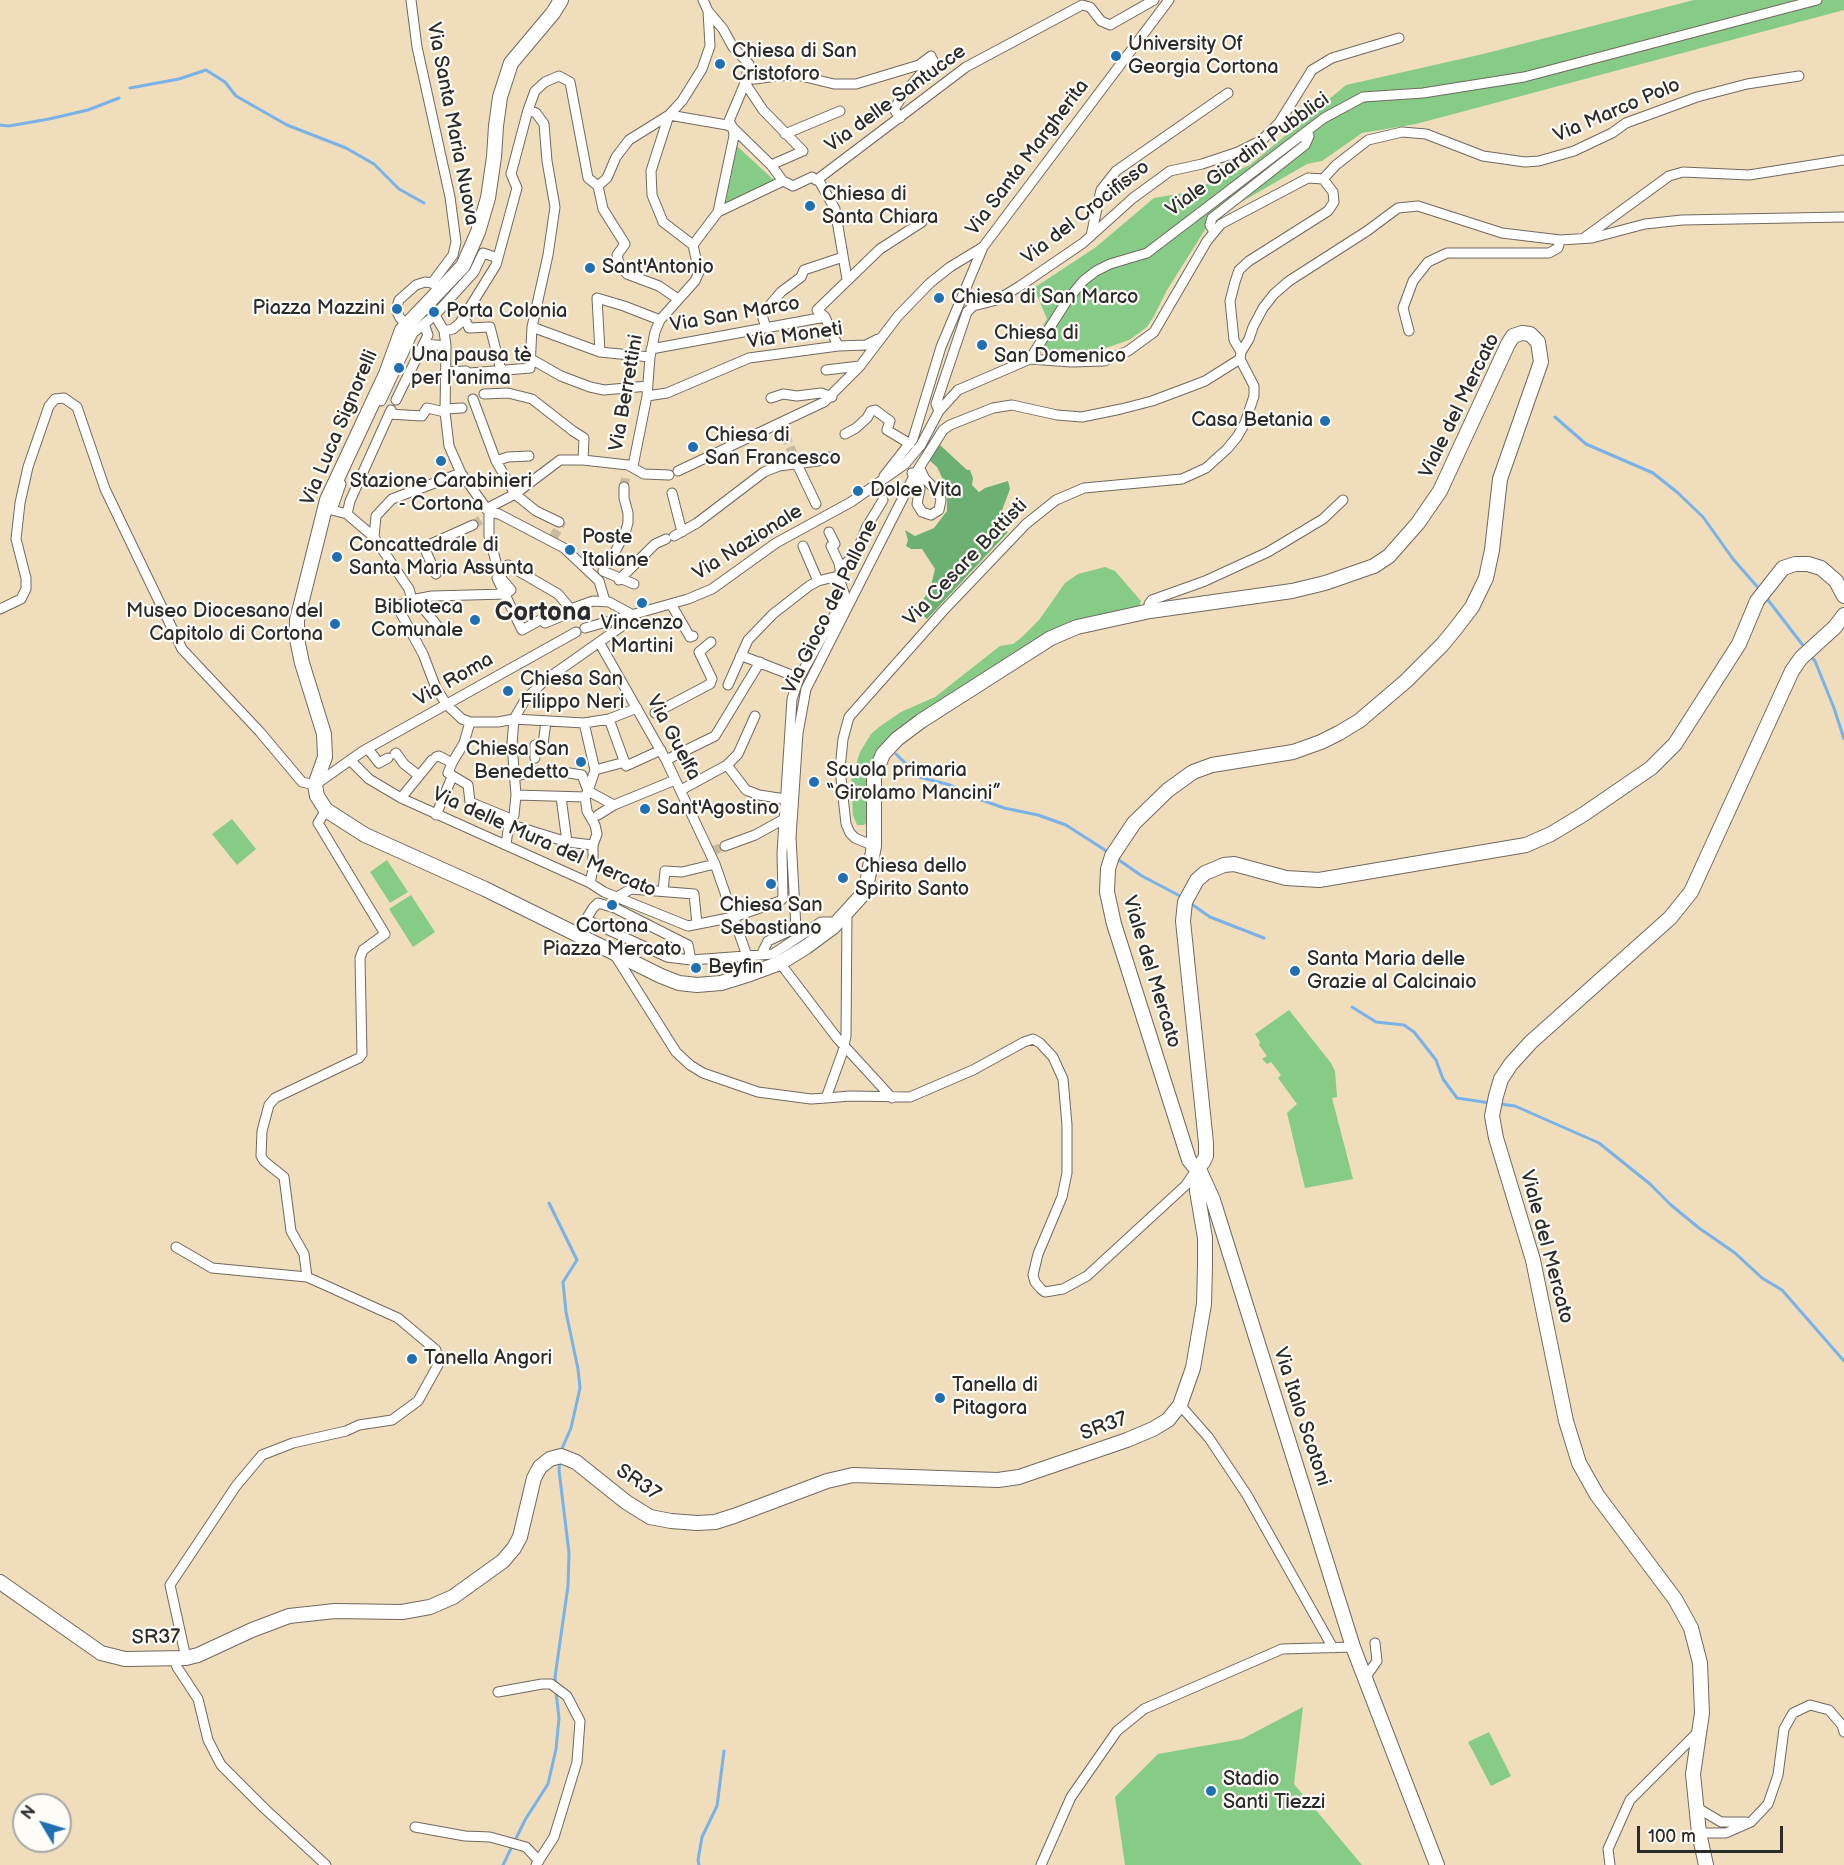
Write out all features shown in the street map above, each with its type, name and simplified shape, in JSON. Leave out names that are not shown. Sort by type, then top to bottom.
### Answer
[{"type":"main road","name":"Via Luca Signorelli","points":[[315,785],[325,757],[324,734],[302,663],[297,639],[297,620],[327,500],[386,374],[402,330],[432,309],[436,287],[463,266],[478,232],[488,198],[500,97],[511,63],[553,13],[561,0]]},
{"type":"main road","name":"Viale del Mercato","points":[[577,934],[679,983],[697,985],[721,983],[780,963],[806,947],[842,917],[863,894],[874,846],[874,776],[883,754],[897,739],[964,692],[1052,638],[1077,627],[1150,612],[1292,591],[1341,579],[1374,566],[1389,556],[1403,541],[1440,491],[1508,344],[1514,336],[1522,333],[1530,334],[1538,342],[1541,362],[1500,479],[1492,550],[1486,578],[1472,607],[1442,645],[1406,681],[1359,721],[1321,742],[1293,752],[1212,765],[1193,772],[1168,790],[1134,823],[1112,856],[1108,869],[1107,892],[1114,924],[1189,1160],[1198,1168],[1206,1156],[1206,1143],[1188,993],[1183,921],[1185,902],[1197,880],[1205,873],[1224,865],[1234,864],[1286,878],[1319,880],[1526,845],[1551,834],[1651,768],[1676,744],[1739,644],[1757,601],[1783,568],[1795,564],[1808,564],[1821,568],[1829,573],[1843,592]]},
{"type":"main road","name":"Viale del Mercato","points":[[1706,1865],[1699,1833],[1693,1774],[1702,1713],[1700,1663],[1691,1628],[1675,1599],[1596,1495],[1579,1462],[1566,1421],[1533,1260],[1496,1138],[1492,1116],[1501,1079],[1511,1064],[1531,1042],[1670,918],[1691,892],[1781,690],[1801,658],[1835,627],[1844,615]]},
{"type":"main road","points":[[1814,646],[1844,634]]},
{"type":"main road","points":[[315,785],[316,796],[326,810],[365,835],[485,889],[577,934]]},
{"type":"main road","name":"SR37","points":[[0,1582],[101,1653],[125,1659],[180,1658],[198,1655],[289,1616],[328,1611],[402,1612],[430,1607],[453,1597],[503,1561],[514,1548],[534,1478],[540,1467],[558,1457],[576,1462],[626,1502],[650,1517],[697,1523],[715,1522],[827,1481],[853,1475],[998,1480],[1019,1477],[1127,1440],[1168,1420],[1180,1405],[1193,1368],[1204,1304],[1205,1238],[1197,1191],[1198,1168]]},
{"type":"main road","name":"Via Italo Scotoni","points":[[1198,1168],[1213,1200],[1353,1647],[1437,1865]]},
{"type":"street","name":"Via Santa Maria Nuova","points":[[411,0],[417,47],[450,197],[456,242],[453,255],[436,287]]},
{"type":"street","points":[[703,0],[733,47],[749,64],[746,80],[729,121],[783,181]]},
{"type":"street","name":"Via delle Santucce","points":[[718,212],[783,181],[793,186],[812,177],[818,179],[966,67],[1082,5],[1090,7],[1101,21],[1110,25],[1154,0]]},
{"type":"street","name":"Via Santa Margherita","points":[[884,480],[886,473],[910,444],[941,347],[983,247],[1169,0]]},
{"type":"street","name":"Viale Giardini Pubblici","points":[[1030,359],[1066,302],[1083,281],[1110,264],[1147,252],[1324,118],[1363,97],[1424,93],[1524,77],[1817,0]]},
{"type":"street","points":[[598,186],[607,178],[616,157],[629,140],[669,115],[682,101],[702,69],[710,46],[708,11]]},
{"type":"street","name":"Via del Crocifisso","points":[[939,411],[936,405],[967,312],[973,306],[997,300],[1011,293],[1091,236],[1133,198],[1170,171],[1202,165],[1238,152],[1262,140],[1280,123],[1312,70],[1332,58],[1399,38]]},
{"type":"street","points":[[746,80],[797,75],[834,84],[856,84],[919,65],[931,56],[934,58],[905,92],[894,109],[900,118]]},
{"type":"street","points":[[444,331],[453,329],[464,317],[496,265],[517,188],[511,174],[528,110],[535,91],[545,82],[559,76],[570,82],[588,178],[598,186],[603,209],[625,244],[617,255],[620,266],[627,274],[659,286],[678,299]]},
{"type":"street","name":"Via Marco Polo","points":[[1323,179],[1336,165],[1368,140],[1402,132],[1426,134],[1483,156],[1525,162],[1539,161],[1574,151],[1612,133],[1626,123],[1697,97],[1747,84],[1799,76]]},
{"type":"street","points":[[746,80],[763,110],[803,151],[771,165]]},
{"type":"street","points":[[1091,236],[1101,190],[1116,171],[1228,93]]},
{"type":"street","points":[[445,372],[466,372],[470,375],[470,373],[530,368],[532,327],[548,255],[555,207],[547,161],[544,124],[536,113],[528,110]]},
{"type":"street","points":[[785,134],[840,111]]},
{"type":"street","points":[[669,115],[733,128]]},
{"type":"street","points":[[669,115],[651,171],[652,195],[663,222],[693,245],[718,212],[734,136],[733,128]]},
{"type":"street","points":[[1214,232],[1210,225],[1212,218],[1305,145],[1309,136],[1307,131]]},
{"type":"street","points":[[1583,238],[1669,176],[1683,172],[1749,176],[1844,160]]},
{"type":"street","points":[[917,473],[907,462],[921,444],[939,411],[958,390],[1030,359],[1071,362],[1104,361],[1128,351],[1154,332],[1221,224],[1308,178],[1323,179]]},
{"type":"street","points":[[818,179],[835,209],[847,279]]},
{"type":"street","name":"Via Cesare Battisti","points":[[874,846],[855,838],[846,824],[840,769],[843,740],[849,717],[950,603],[1026,524],[1056,500],[1084,488],[1182,479],[1206,468],[1237,437],[1250,411],[1254,396],[1254,386],[1234,340],[1230,301],[1239,270],[1249,261],[1328,211],[1334,202],[1333,192],[1323,179]]},
{"type":"street","points":[[1241,356],[1263,308],[1289,280],[1367,231],[1398,208],[1418,206],[1502,233],[1560,240],[1592,238],[1645,224],[1682,220],[1844,217]]},
{"type":"street","points":[[838,346],[825,317],[817,310],[880,249],[922,222]]},
{"type":"street","points":[[1409,331],[1403,308],[1413,281],[1428,262],[1448,253],[1549,253],[1558,248],[1560,240]]},
{"type":"street","name":"Via Berrettini","points":[[629,468],[648,391],[651,353],[660,320],[695,281],[699,272],[693,245]]},
{"type":"street","points":[[487,514],[560,460],[583,460],[629,468],[644,474],[674,473],[780,422],[807,412],[832,397],[860,366],[881,337],[930,283],[950,267],[983,247]]},
{"type":"street","points":[[440,628],[414,599],[374,537],[347,514],[332,510],[333,503],[413,333],[424,324],[432,309],[474,272],[483,253],[498,258]]},
{"type":"street","points":[[766,328],[762,315],[781,292],[801,277],[804,270],[843,257]]},
{"type":"street","points":[[407,325],[396,310],[399,300],[416,285],[425,282],[436,287]]},
{"type":"street","points":[[600,352],[597,298],[660,320]]},
{"type":"street","points":[[386,607],[389,609],[414,599],[446,595],[506,594],[511,590],[500,577],[489,536],[487,514],[461,473],[449,446],[445,410],[446,346],[444,331],[432,309]]},
{"type":"street","points":[[464,317],[469,328],[490,327],[501,370]]},
{"type":"street","name":"Via San Marco","points":[[532,327],[600,352],[651,353],[825,317]]},
{"type":"street","points":[[396,400],[425,344],[428,335],[424,324]]},
{"type":"street","name":"Via Moneti","points":[[531,359],[561,376],[590,387],[604,390],[667,393],[749,358],[838,346],[866,345],[881,337]]},
{"type":"street","points":[[425,344],[446,346]]},
{"type":"street","name":"Via Gioco del Pallone","points":[[761,955],[768,941],[796,928],[791,838],[798,733],[806,690],[917,473],[943,430],[993,408],[1012,405],[1057,415],[1082,417],[1121,409],[1152,401],[1205,381],[1241,356]]},
{"type":"street","points":[[826,370],[860,366]]},
{"type":"street","points":[[484,394],[508,393],[532,399],[584,438],[583,460]]},
{"type":"street","points":[[771,398],[783,394],[797,396],[821,393],[832,397]]},
{"type":"street","points":[[0,609],[21,599],[26,589],[26,578],[16,539],[20,503],[28,467],[49,406],[55,399],[64,398],[77,407],[105,489],[182,649],[260,732],[302,782],[315,785]]},
{"type":"street","points":[[473,399],[496,461],[515,494],[524,503],[559,522]]},
{"type":"street","points":[[347,514],[350,501],[390,412],[422,416],[426,408],[445,410],[462,408]]},
{"type":"street","points":[[845,434],[875,410],[890,421],[887,430],[910,444]]},
{"type":"street","points":[[496,461],[508,457],[529,456]]},
{"type":"street","points":[[619,580],[655,544],[674,536],[764,472],[779,466],[830,457]]},
{"type":"street","name":"Via Nazionale","points":[[633,615],[688,599],[720,584],[776,543],[796,534],[875,488],[907,462]]},
{"type":"street","points":[[797,464],[816,504]]},
{"type":"street","points":[[374,537],[376,516],[392,499],[461,473]]},
{"type":"street","points":[[616,550],[628,523],[624,487]]},
{"type":"street","points":[[672,493],[674,536]]},
{"type":"street","points":[[728,685],[748,640],[773,614],[808,585],[838,577],[847,562],[856,554],[868,524],[884,500]]},
{"type":"street","points":[[1150,612],[1149,604],[1152,600],[1205,582],[1268,552],[1323,519],[1343,500]]},
{"type":"street","points":[[487,514],[499,514],[553,539],[577,558],[599,581],[605,601]]},
{"type":"street","points":[[436,574],[424,547],[473,525]]},
{"type":"street","points":[[725,846],[756,835],[784,819],[792,699],[800,678],[844,596],[838,577],[839,563],[831,546],[835,544],[829,532]]},
{"type":"street","points":[[802,546],[818,581]]},
{"type":"street","points":[[500,577],[508,565],[558,594],[569,607],[562,616],[545,623],[542,619],[522,630],[506,594]]},
{"type":"street","points":[[599,581],[605,568],[619,580],[633,584]]},
{"type":"street","points":[[508,845],[510,821],[514,815],[516,795],[512,744],[514,719],[525,700],[544,681],[622,626],[633,615],[609,602],[593,600],[565,611]]},
{"type":"street","points":[[671,604],[690,637],[693,636]]},
{"type":"street","points":[[397,606],[423,654],[436,688],[447,705],[462,719],[470,722],[498,722],[514,719],[584,723],[609,719],[637,708]]},
{"type":"street","name":"Via Roma","points":[[315,785],[368,749],[582,629],[633,615]]},
{"type":"street","name":"Via Guelfa","points":[[599,642],[637,708],[649,717],[661,750],[710,851],[747,956]]},
{"type":"street","points":[[649,717],[710,684],[712,679],[699,652],[711,642]]},
{"type":"street","points":[[740,657],[760,662],[800,678]]},
{"type":"street","points":[[666,760],[715,736],[760,662]]},
{"type":"street","points":[[681,790],[727,765],[738,754],[755,716]]},
{"type":"street","points":[[609,719],[626,766],[661,750]]},
{"type":"street","points":[[535,758],[535,745],[543,745],[546,721]]},
{"type":"street","points":[[470,722],[464,743],[448,773],[468,785],[470,802],[510,821],[567,842],[593,845]]},
{"type":"street","points":[[584,723],[595,770],[587,794]]},
{"type":"street","points":[[368,749],[379,764],[396,753],[404,764],[418,775]]},
{"type":"street","points":[[401,798],[434,758],[439,756],[452,763]]},
{"type":"street","name":"Via delle Mura del Mercato","points":[[350,760],[369,778],[401,798],[508,845],[590,883],[604,892],[688,926],[734,917],[783,898],[784,819]]},
{"type":"street","points":[[595,770],[625,762]]},
{"type":"street","points":[[727,765],[746,790],[759,795],[785,799]]},
{"type":"street","points":[[513,776],[537,771],[582,775],[587,794],[587,811],[597,834],[593,845],[593,869],[590,883]]},
{"type":"street","points":[[436,815],[452,777]]},
{"type":"street","points":[[598,815],[614,805],[675,780]]},
{"type":"street","points":[[516,795],[561,797],[587,794],[614,805]]},
{"type":"street","points":[[561,797],[567,842]]},
{"type":"street","points":[[307,1277],[304,1254],[291,1231],[284,1177],[261,1156],[262,1131],[269,1106],[275,1098],[359,1058],[362,1054],[360,958],[363,950],[385,934],[318,822],[326,810]]},
{"type":"street","points":[[663,891],[665,871],[682,872],[715,864]]},
{"type":"street","points":[[617,897],[628,889],[694,894],[697,924]]},
{"type":"street","points":[[577,934],[598,903],[615,908],[688,945],[691,960]]},
{"type":"street","points":[[587,920],[667,957],[691,960],[773,954],[821,922],[842,917],[844,1046],[826,1098]]},
{"type":"street","points":[[613,952],[676,1052],[703,1073],[758,1092],[811,1099],[910,1097],[974,1070],[1024,1042],[1033,1039],[1040,1042],[1053,1057],[1063,1078],[1067,1125],[1067,1173],[1062,1197],[1038,1254],[1033,1275],[1035,1282],[1045,1292],[1063,1289],[1087,1276],[1186,1185],[1198,1168]]},
{"type":"street","points":[[780,963],[844,1046],[892,1098]]},
{"type":"street","points":[[176,1247],[212,1268],[307,1277],[398,1318],[436,1350],[438,1365],[418,1401],[392,1420],[359,1425],[346,1431],[293,1443],[262,1455],[236,1486],[171,1585],[180,1658],[177,1666],[198,1699],[208,1740],[221,1765],[326,1865]]},
{"type":"street","points":[[1180,1405],[1209,1438],[1247,1495],[1333,1648]]},
{"type":"street","points":[[1365,1678],[1377,1661],[1375,1643]]},
{"type":"street","points":[[1041,1865],[1071,1797],[1117,1731],[1144,1709],[1282,1649],[1353,1647]]},
{"type":"street","points":[[415,1827],[465,1836],[490,1837],[526,1847],[538,1863],[554,1837],[577,1762],[580,1721],[567,1696],[552,1684],[498,1692]]},
{"type":"street","points":[[1699,1833],[1726,1833],[1751,1821],[1768,1804],[1778,1775],[1784,1729],[1793,1713],[1810,1705],[1829,1710],[1842,1725],[1844,1731]]},
{"type":"street","points":[[1610,1865],[1608,1849],[1630,1800],[1700,1731]]},
{"type":"street","points":[[1696,1807],[1721,1822],[1751,1821]]},
{"type":"green space","points":[[1694,0],[1844,0],[1844,10],[1416,124],[1362,133],[1322,161],[1307,164],[1224,212],[1208,225],[1167,290],[1147,327],[1129,340],[1103,349],[1043,352],[1038,334],[1047,319],[1034,288],[1096,247],[1154,198],[1189,192],[1250,165],[1346,85],[1483,54]]},
{"type":"green space","points":[[737,146],[776,182],[725,206]]},
{"type":"green space","points":[[940,445],[967,470],[970,470],[973,478],[972,485],[979,492],[1008,481],[1010,489],[998,521],[1008,532],[927,619],[916,609],[930,590],[935,569],[922,549],[911,549],[906,546],[908,540],[905,530],[915,536],[934,528],[947,511],[947,488],[937,467],[929,460]]},
{"type":"green space","points":[[1105,567],[1115,571],[1141,601],[1138,610],[1081,618],[1048,632],[989,669],[893,735],[868,821],[864,825],[857,825],[853,815],[851,781],[860,752],[871,734],[901,712],[935,697],[1000,646],[1013,644],[1022,637],[1039,620],[1065,583],[1078,574]]},
{"type":"green space","points":[[232,819],[256,849],[237,865],[212,834]]},
{"type":"green space","points":[[387,860],[408,892],[390,903],[370,872]]},
{"type":"green space","points":[[411,895],[435,932],[413,947],[389,909]]},
{"type":"green space","points":[[1289,1010],[1335,1071],[1337,1097],[1332,1098],[1353,1179],[1305,1188],[1287,1113],[1297,1104],[1278,1078],[1281,1075],[1271,1062],[1267,1064],[1262,1059],[1267,1056],[1255,1034]]},
{"type":"green space","name":"Stadio Santi Tiezzi","points":[[1303,1707],[1294,1784],[1362,1865],[1125,1865],[1115,1797],[1158,1754],[1242,1739]]},
{"type":"green space","points":[[1489,1732],[1511,1776],[1491,1786],[1468,1742]]},
{"type":"waterway","points":[[130,88],[179,79],[206,70],[225,82],[236,96],[287,125],[346,148],[374,164],[399,189],[424,203]]},
{"type":"waterway","points":[[0,125],[9,126],[49,119],[88,110],[119,98]]},
{"type":"waterway","points":[[1555,417],[1586,444],[1653,473],[1678,493],[1703,517],[1733,559],[1761,591]]},
{"type":"waterway","points":[[1765,596],[1805,648]]},
{"type":"waterway","points":[[1810,655],[1815,661],[1844,739]]},
{"type":"waterway","points":[[896,754],[919,777],[950,785],[1004,808],[1038,815],[1066,825],[1108,852]]},
{"type":"waterway","points":[[1116,858],[1142,876],[1182,897]]},
{"type":"waterway","points":[[1190,903],[1210,917],[1264,938]]},
{"type":"waterway","points":[[1352,1007],[1376,1022],[1404,1025],[1414,1032],[1436,1060],[1443,1079],[1457,1098],[1490,1103]]},
{"type":"waterway","points":[[1500,1104],[1515,1106],[1599,1143],[1699,1228],[1735,1253],[1762,1278],[1782,1290],[1844,1361]]},
{"type":"waterway","points":[[549,1203],[577,1260],[563,1282],[580,1388],[571,1428],[560,1453]]},
{"type":"waterway","points":[[556,1685],[555,1677],[568,1586],[569,1553],[559,1470],[560,1460]]},
{"type":"waterway","points":[[503,1865],[525,1820],[548,1784],[556,1749],[559,1718],[556,1692]]},
{"type":"waterway","points":[[699,1865],[702,1837],[717,1806],[724,1751]]},
{"type":"tunnel","points":[[780,422],[797,464]]},
{"type":"tunnel","points":[[624,487],[626,474]]},
{"type":"tunnel","points":[[473,525],[484,518]]},
{"type":"tunnel","points":[[553,538],[561,524],[559,522]]},
{"type":"tunnel","points":[[606,565],[616,550]]},
{"type":"tunnel","points":[[712,851],[725,846]]},
{"type":"place","name":"University Of Georgia Cortona","points":[[1116,56]]},
{"type":"place","name":"Chiesa di San Cristoforo","points":[[720,64]]},
{"type":"place","name":"Chiesa di Santa Chiara","points":[[810,206]]},
{"type":"place","name":"Sant'Antonio","points":[[590,268]]},
{"type":"place","name":"Chiesa di San Marco","points":[[939,298]]},
{"type":"place","name":"Piazza Mazzini","points":[[397,309]]},
{"type":"place","name":"Porta Colonia","points":[[434,312]]},
{"type":"place","name":"Chiesa di San Domenico","points":[[982,345]]},
{"type":"place","name":"Una pausa tè per l'anima","points":[[399,368]]},
{"type":"place","name":"Casa Betania","points":[[1325,421]]},
{"type":"place","name":"Chiesa di San Francesco","points":[[693,447]]},
{"type":"place","name":"Stazione Carabinieri - Cortona","points":[[441,461]]},
{"type":"place","name":"Dolce Vita","points":[[858,491]]},
{"type":"place","name":"Poste Italiane","points":[[570,550]]},
{"type":"place","name":"Concattedrale di Santa Maria Assunta","points":[[337,557]]},
{"type":"place","name":"Vincenzo Martini","points":[[642,603]]},
{"type":"place","name":"Biblioteca Comunale","points":[[475,620]]},
{"type":"place","name":"Museo Diocesano del Capitolo di Cortona","points":[[335,624]]},
{"type":"place","name":"Chiesa San Filippo Neri","points":[[508,691]]},
{"type":"place","name":"Chiesa San Benedetto","points":[[581,762]]},
{"type":"place","name":"Scuola primaria “Girolamo Mancini”","points":[[814,782]]},
{"type":"place","name":"Sant'Agostino","points":[[645,809]]},
{"type":"place","name":"Chiesa dello Spirito Santo","points":[[843,878]]},
{"type":"place","name":"Chiesa San Sebastiano","points":[[771,884]]},
{"type":"place","name":"Cortona Piazza Mercato","points":[[612,905]]},
{"type":"place","name":"Beyfin","points":[[696,968]]},
{"type":"place","name":"Santa Maria delle Grazie al Calcinaio","points":[[1295,971]]},
{"type":"place","name":"Tanella Angori","points":[[412,1359]]},
{"type":"place","name":"Tanella di Pitagora","points":[[940,1398]]},
{"type":"place","name":"Stadio Santi Tiezzi","points":[[1211,1791]]},
{"type":"district","name":"Cortona","points":[[543,613]]}]
